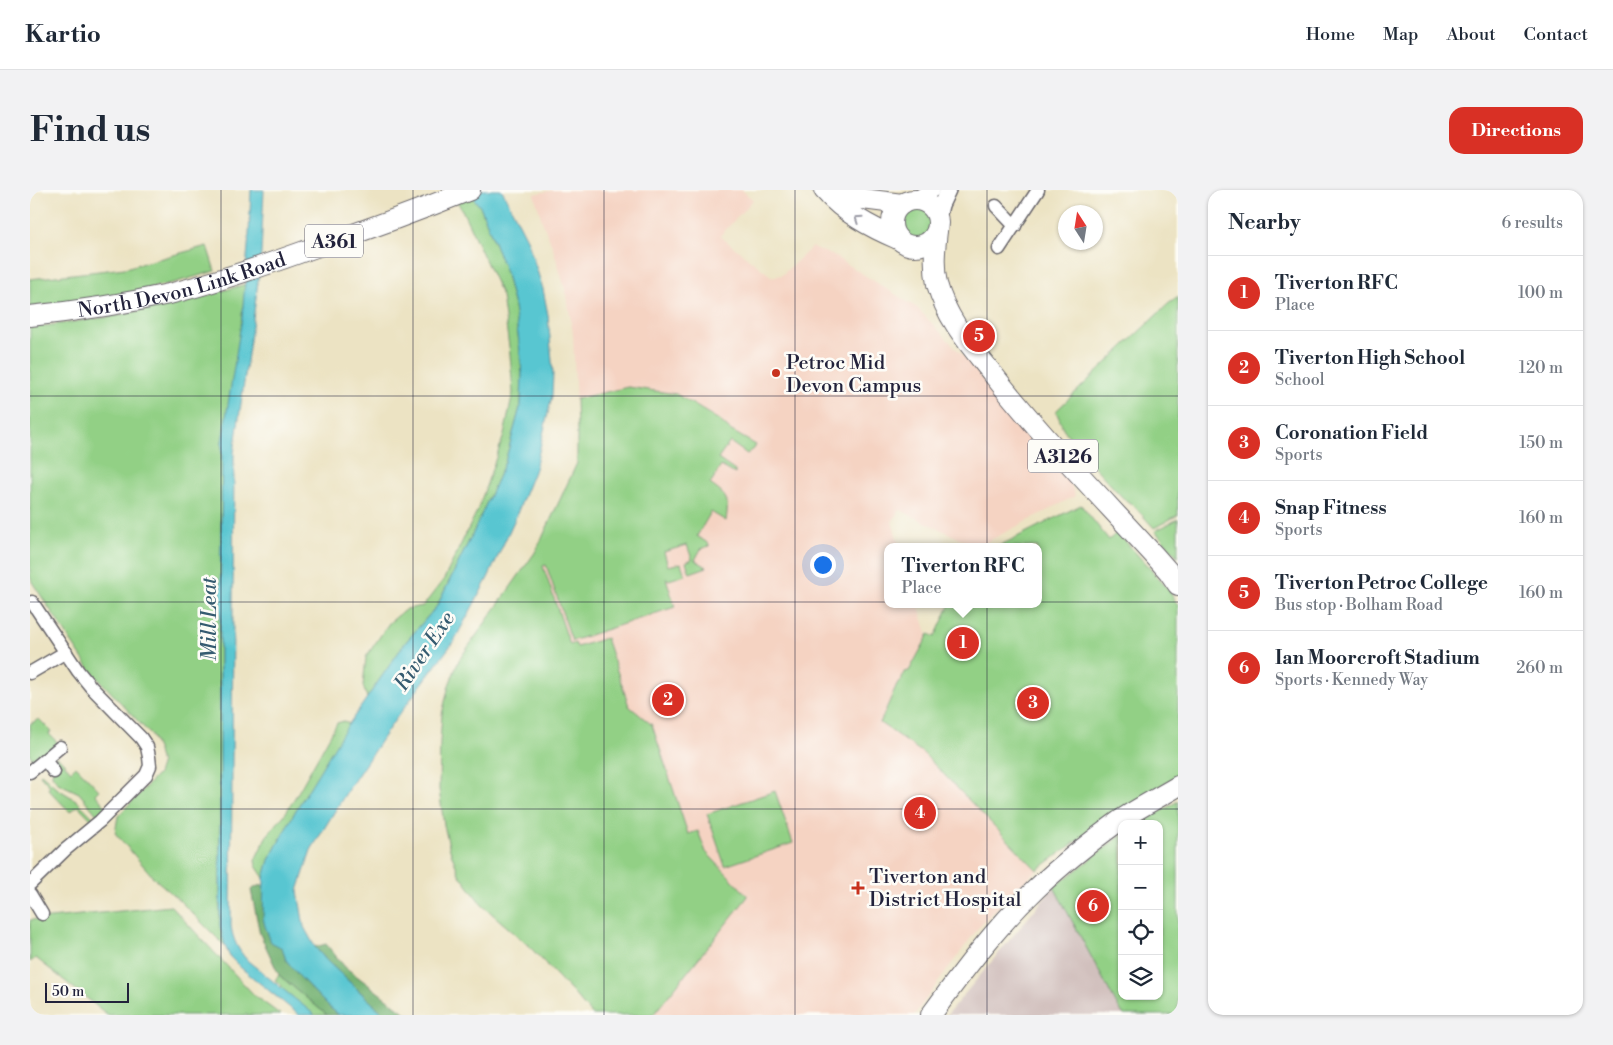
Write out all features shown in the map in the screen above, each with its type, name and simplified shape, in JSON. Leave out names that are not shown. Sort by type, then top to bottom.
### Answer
[{"type":"main road","name":"North Devon Link Road","points":[[30,316],[124,303],[197,286],[238,274],[360,232],[470,190]]},
{"type":"main road","points":[[825,190],[855,198],[908,202],[921,200],[932,207],[938,224],[930,241],[924,244],[905,243],[871,228],[835,203],[825,190]]},
{"type":"main road","points":[[905,243],[892,228],[892,221],[893,214],[908,202]]},
{"type":"main road","name":"A3126","points":[[938,224],[934,254],[937,283],[953,322],[1015,403],[1045,438],[1159,560],[1178,585]]},
{"type":"main road","name":"A3126","points":[[905,243],[918,256],[926,285],[934,302],[944,316],[953,322]]},
{"type":"main road","points":[[931,1015],[976,955],[1035,890],[1119,821],[1157,797],[1176,788]]},
{"type":"street","points":[[908,202],[932,190]]},
{"type":"street","points":[[938,224],[940,205],[948,190]]},
{"type":"street","points":[[999,249],[1038,190]]},
{"type":"street","points":[[996,206],[1015,226]]},
{"type":"street","points":[[30,884],[134,788],[146,775],[150,766],[147,747],[141,738],[91,687],[32,602]]},
{"type":"street","points":[[30,673],[66,652]]},
{"type":"street","points":[[30,772],[60,747]]},
{"type":"street","points":[[45,760],[54,772]]},
{"type":"street","points":[[30,894],[42,914]]},
{"type":"shaded area","points":[[553,190],[742,190],[753,200],[720,236],[772,277],[782,275],[812,247],[834,256],[917,308],[974,367],[1015,425],[1069,479],[1075,496],[985,543],[969,543],[900,510],[892,522],[899,543],[884,543],[884,608],[919,608],[928,636],[909,671],[904,672],[881,723],[923,753],[1037,870],[982,923],[914,1015],[592,1015],[529,946],[482,905],[459,874],[450,850],[444,825],[439,789],[442,714],[449,685],[459,660],[536,551],[577,463],[573,334],[567,296],[534,194]]},
{"type":"shaded area","points":[[1054,887],[1124,1015],[947,1015]]},
{"type":"green space","points":[[451,190],[467,190],[481,208],[505,270],[514,306],[519,342],[522,373],[521,404],[505,462],[437,606],[405,643],[367,698],[363,686],[366,657],[389,623],[406,609],[423,606],[444,579],[478,509],[504,435],[513,393],[502,296]]},
{"type":"green space","points":[[915,206],[927,211],[932,223],[927,235],[915,240],[903,235],[898,223],[903,211]]},
{"type":"green space","points":[[207,246],[215,271],[177,282],[105,298],[30,307],[30,279],[125,268]]},
{"type":"green space","points":[[246,284],[234,378],[222,442],[220,927],[225,946],[154,878],[115,833],[118,816],[158,774],[161,765],[158,751],[151,735],[90,670],[32,582],[30,576],[30,328],[108,317],[185,302]]},
{"type":"green space","points":[[1178,297],[1178,515],[1154,528],[1134,506],[1123,498],[1077,448],[1063,428],[1056,411],[1168,304]]},
{"type":"green space","points":[[628,387],[676,394],[756,445],[747,454],[730,442],[718,459],[735,471],[735,474],[721,466],[710,484],[724,495],[727,507],[726,521],[711,512],[697,536],[709,544],[709,546],[701,549],[695,560],[707,567],[690,573],[686,562],[692,559],[687,545],[664,552],[668,566],[681,563],[685,575],[669,580],[666,578],[675,607],[572,641],[546,565],[543,566],[570,645],[575,643],[577,647],[606,638],[629,706],[652,725],[688,834],[698,831],[706,852],[747,895],[746,899],[653,1015],[592,1015],[529,946],[482,905],[459,874],[450,850],[444,825],[439,789],[440,742],[442,714],[449,685],[459,660],[536,551],[577,463],[576,399]]},
{"type":"green space","points":[[1081,505],[1109,540],[1117,532],[1169,590],[1178,606],[1178,775],[1107,819],[1037,870],[923,753],[880,723],[904,672],[909,671],[929,634],[935,637],[948,608],[1042,608],[1042,543],[1005,543]]},
{"type":"green space","points":[[1178,519],[1178,557],[1155,531]]},
{"type":"green space","points":[[39,719],[51,731],[49,734],[58,743],[36,763],[30,755],[30,724]]},
{"type":"green space","points":[[344,721],[349,724],[296,810],[269,860],[264,878],[256,866],[255,860],[266,837],[285,814],[337,723]]},
{"type":"green space","points":[[55,757],[59,758],[71,771],[76,766],[99,790],[95,794],[107,808],[98,816],[79,793],[58,783],[52,775]]},
{"type":"green space","points":[[41,774],[58,789],[76,800],[94,818],[92,820],[78,806],[70,812],[48,789],[50,786]]},
{"type":"green space","points":[[775,791],[793,843],[725,866],[707,814]]},
{"type":"green space","points":[[1178,801],[1178,1015],[1124,1015],[1054,887],[1118,838],[1118,1000],[1163,1000],[1163,820],[1147,820]]},
{"type":"green space","points":[[264,885],[265,897],[286,960],[300,977],[339,1015],[327,1015],[279,975],[260,934],[251,890],[254,887]]},
{"type":"green space","points":[[171,906],[255,996],[281,1015],[108,1015],[36,958],[30,962],[30,920]]},
{"type":"green space","points":[[326,944],[345,967],[408,1015],[385,1015],[327,961],[315,947]]},
{"type":"green space","points":[[279,975],[327,1015],[315,1015],[281,988],[282,986],[275,980]]},
{"type":"water","points":[[251,190],[264,190],[261,254],[256,298],[234,453],[231,926],[237,945],[248,961],[315,1015],[299,1015],[241,968],[230,957],[220,927],[222,442],[242,317]]},
{"type":"water","name":"River Exe","points":[[467,190],[502,190],[527,239],[543,289],[548,315],[553,373],[552,396],[535,469],[488,578],[454,641],[392,724],[349,788],[311,850],[298,891],[304,927],[315,947],[327,961],[385,1015],[339,1015],[300,977],[286,960],[282,948],[271,942],[263,918],[264,878],[269,860],[296,810],[344,731],[405,643],[437,606],[505,462],[521,404],[522,373],[514,306],[505,270],[481,208]]},
{"type":"place","name":"Tiverton Petroc College","points":[[979,336]]},
{"type":"place","name":"Petroc Mid Devon Campus","points":[[776,373]]},
{"type":"place","name":"Tiverton RFC","points":[[963,643]]},
{"type":"place","name":"Tiverton High School","points":[[668,700]]},
{"type":"place","name":"Coronation Field","points":[[1033,703]]},
{"type":"place","name":"Snap Fitness","points":[[920,813]]},
{"type":"place","name":"Tiverton and District Hospital","points":[[858,888]]},
{"type":"place","name":"Ian Moorcroft Stadium","points":[[1093,906]]},
{"type":"water label","name":"Mill Leat","points":[[209,619]]}]
